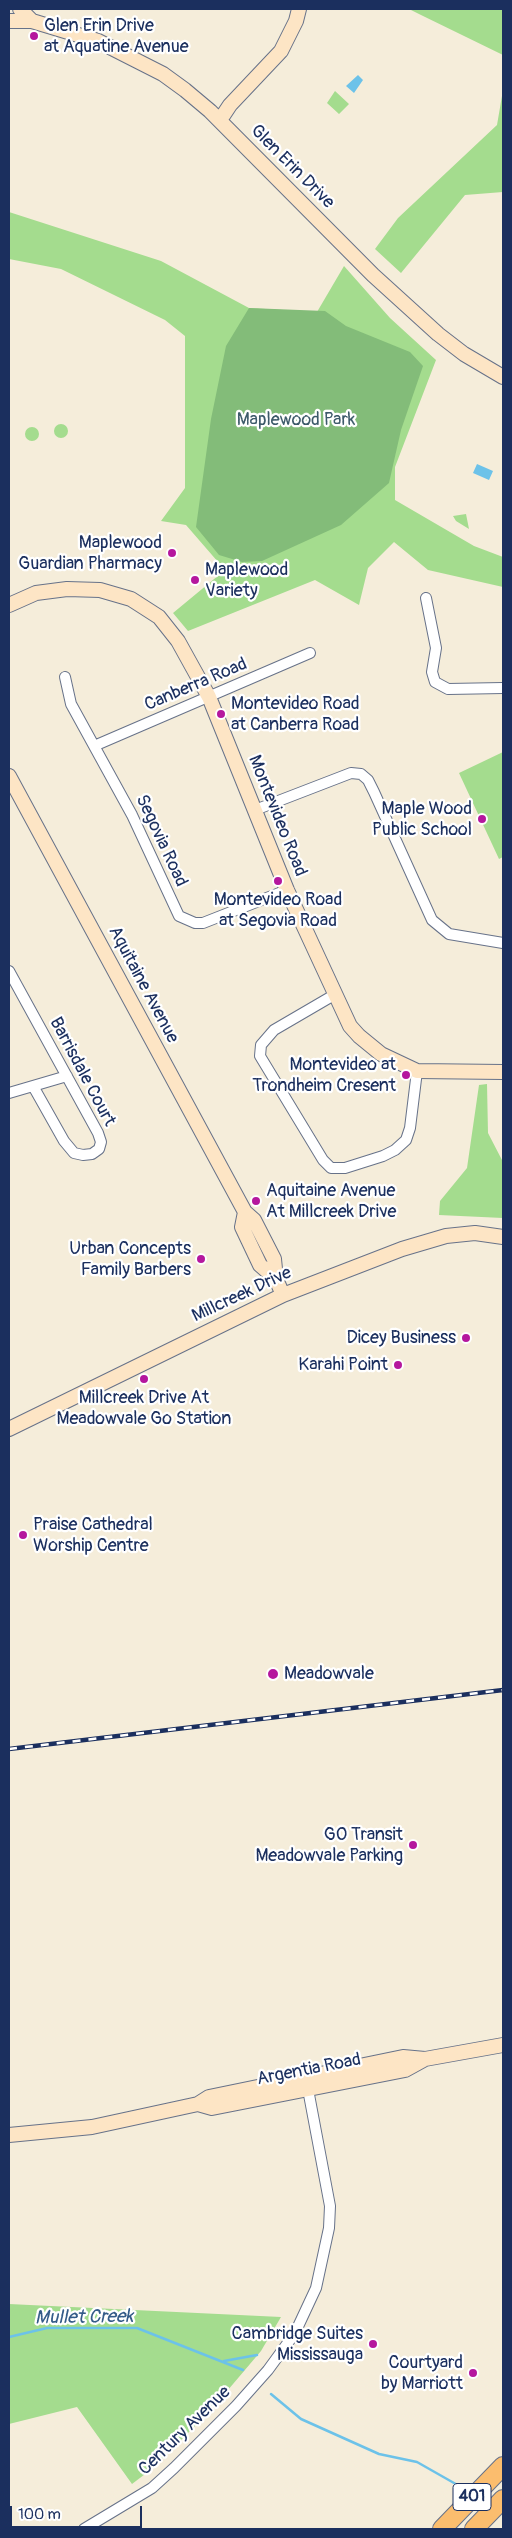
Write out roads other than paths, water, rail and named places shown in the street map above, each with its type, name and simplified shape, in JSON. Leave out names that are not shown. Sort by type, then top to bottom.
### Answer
[{"type":"highway","name":"401","points":[[442,2529],[503,2466]]},
{"type":"highway","name":"401","points":[[474,2529],[503,2499]]},
{"type":"street","points":[[20,9],[32,22]]},
{"type":"street","points":[[220,120],[230,105],[281,51],[296,21],[299,9]]},
{"type":"street","name":"Glen Erin Drive","points":[[9,21],[32,22],[98,41],[147,65],[185,90],[220,120],[373,275],[438,334],[464,354],[503,377]]},
{"type":"street","name":"Montevideo Road","points":[[9,605],[36,593],[67,589],[100,590],[131,599],[159,617],[170,628],[209,697],[287,890],[350,1026],[359,1036],[392,1061],[417,1071],[503,1072]]},
{"type":"street","points":[[426,598],[436,648],[432,672],[435,682],[448,689],[503,688]]},
{"type":"street","name":"Canberra Road","points":[[94,746],[310,653]]},
{"type":"street","name":"Segovia Road","points":[[65,678],[71,704],[132,815],[180,916],[195,923],[203,923],[287,890]]},
{"type":"street","points":[[255,810],[351,773],[361,774],[368,780],[374,792],[432,920],[448,934],[503,944]]},
{"type":"street","name":"Aquitaine Avenue","points":[[9,776],[245,1212],[254,1220],[274,1259],[276,1279],[283,1294]]},
{"type":"street","name":"Barrisdale Court","points":[[9,971],[101,1142],[98,1149],[92,1154],[74,1153],[64,1141],[33,1086]]},
{"type":"street","points":[[334,995],[274,1030],[260,1045],[260,1056],[265,1065],[326,1163],[331,1168],[344,1168],[383,1156],[406,1140],[410,1128],[417,1071]]},
{"type":"street","points":[[9,1093],[67,1076]]},
{"type":"street","name":"Millcreek Drive","points":[[9,1429],[283,1294],[402,1249],[446,1236],[475,1233],[503,1237]]},
{"type":"street","name":"Argentia Road","points":[[9,2134],[92,2127],[198,2104],[212,2108],[307,2083],[405,2070],[425,2059],[503,2045]]},
{"type":"street","name":"Century Avenue","points":[[84,2529],[152,2488],[174,2468],[236,2406],[268,2370],[295,2333],[316,2288],[329,2228],[328,2186],[307,2083]]},
{"type":"water","points":[[358,75],[363,80],[354,93],[346,86]]},
{"type":"water","points":[[477,464],[493,471],[489,480],[473,473]]},
{"type":"waterway","name":"Mullet Creek","points":[[9,2337],[47,2328],[137,2328],[243,2370]]},
{"type":"waterway","points":[[224,2361],[257,2355]]},
{"type":"waterway","name":"Mullet Creek","points":[[271,2394],[301,2419],[379,2454],[417,2462],[461,2487]]},
{"type":"railway","points":[[9,1749],[503,1690]]},
{"type":"place","name":"Glen Erin Drive at Aquatine Avenue","points":[[34,36]]},
{"type":"place","name":"Maplewood Guardian Pharmacy","points":[[172,553]]},
{"type":"place","name":"Maplewood Variety","points":[[195,580]]},
{"type":"place","name":"Montevideo Road at Canberra Road","points":[[221,714]]},
{"type":"place","name":"Maple Wood Public School","points":[[482,819]]},
{"type":"place","name":"Montevideo Road at Segovia Road","points":[[278,881]]},
{"type":"place","name":"Montevideo at Trondheim Cresent","points":[[406,1075]]},
{"type":"place","name":"Aquitaine Avenue At Millcreek Drive","points":[[256,1201]]},
{"type":"place","name":"Urban Concepts Family Barbers","points":[[201,1259]]},
{"type":"place","name":"Dicey Business","points":[[466,1338]]},
{"type":"place","name":"Karahi Point","points":[[398,1365]]},
{"type":"place","name":"Millcreek Drive At Meadowvale Go Station","points":[[144,1379]]},
{"type":"place","name":"Praise Cathedral Worship Centre","points":[[23,1535]]},
{"type":"place","name":"Meadowvale","points":[[273,1674]]},
{"type":"place","name":"GO Transit Meadowvale Parking","points":[[413,1845]]},
{"type":"place","name":"Cambridge Suites Mississauga","points":[[373,2344]]},
{"type":"place","name":"Courtyard by Marriott","points":[[473,2373]]},
{"type":"park label","name":"Maplewood Park","points":[[296,420]]}]
